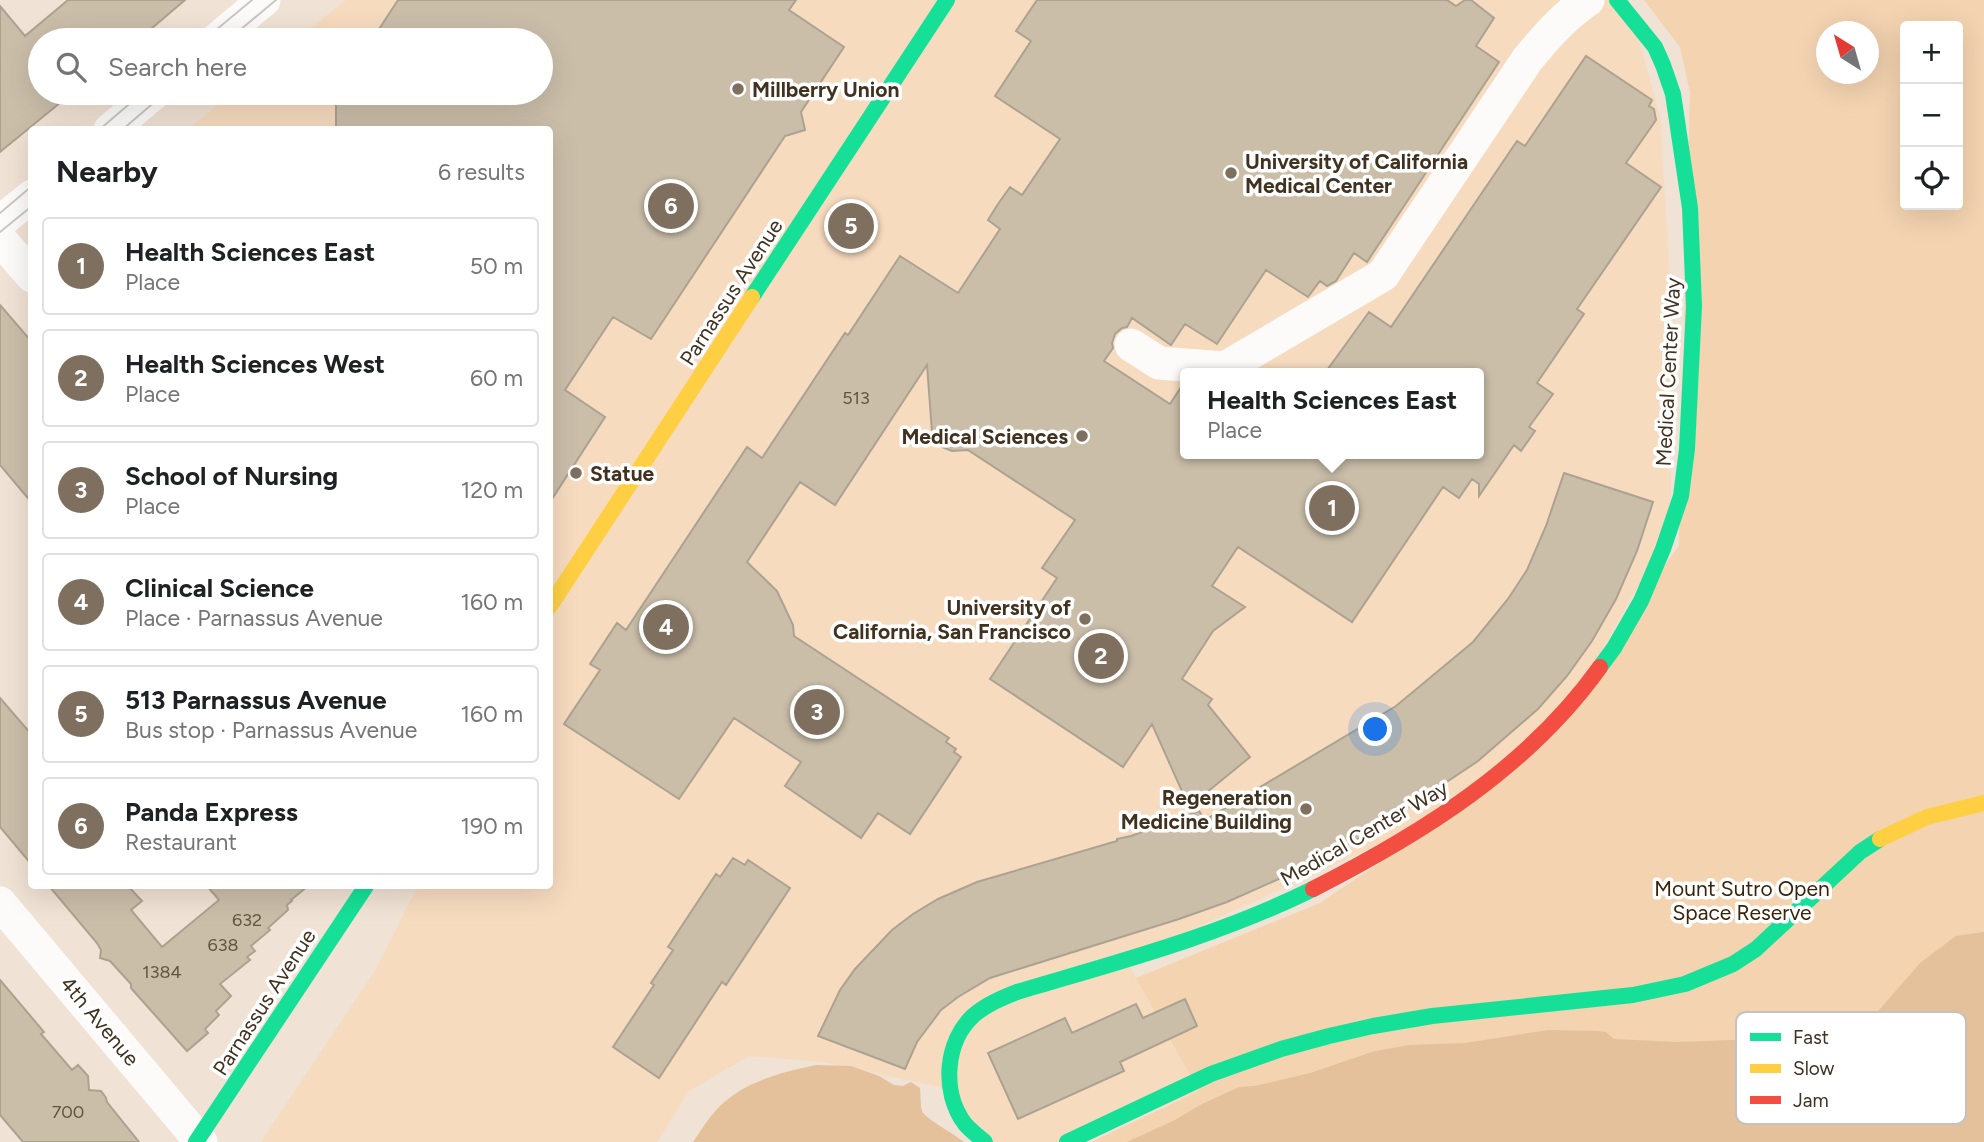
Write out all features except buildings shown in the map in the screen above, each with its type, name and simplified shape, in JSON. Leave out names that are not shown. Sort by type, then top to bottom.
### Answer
[{"type":"street","points":[[230,28],[264,0]]},
{"type":"street","name":"Parnassus Avenue","points":[[553,601],[947,0]]},
{"type":"street","points":[[1131,345],[1159,363],[1225,368],[1383,275],[1527,60],[1562,21],[1588,0]]},
{"type":"street","name":"Medical Center Way","points":[[985,1142],[962,1120],[954,1105],[949,1070],[960,1034],[982,1008],[1017,992],[1161,950],[1242,921],[1315,888],[1416,832],[1478,790],[1540,738],[1589,686],[1627,628],[1657,566],[1681,496],[1686,463],[1694,275],[1683,152],[1669,81],[1652,42],[1617,0]]},
{"type":"street","points":[[115,126],[140,105]]},
{"type":"street","points":[[0,222],[28,199]]},
{"type":"street","points":[[0,239],[28,271]]},
{"type":"street","points":[[1067,1142],[1211,1074],[1281,1049],[1329,1036],[1432,1016],[1646,993],[1696,980],[1733,964],[1756,949],[1860,852],[1881,838],[1927,817],[1984,803]]},
{"type":"street","name":"Parnassus Avenue","points":[[199,1141],[364,889]]},
{"type":"street","name":"4th Avenue","points":[[0,903],[199,1141]]},
{"type":"shaded area","name":"University of California, San Francisco","points":[[346,0],[1628,0],[1660,116],[1671,296],[1671,528],[1568,710],[1447,813],[1126,960],[1199,1091],[1074,1142],[994,1142],[940,1087],[823,1062],[749,1056],[689,1091],[657,1142],[261,1142],[375,971],[416,889],[553,889],[553,126],[192,126],[217,105],[553,105],[553,28],[311,28]]},
{"type":"shaded area","points":[[1984,932],[1984,1142],[1127,1142],[1239,1087],[1255,1086],[1310,1073],[1375,1051],[1410,1045],[1465,1043],[1549,1030],[1606,1032],[1614,1039],[1677,1042],[1736,1040],[1736,1124],[1966,1124],[1966,1012],[1878,1012],[1921,962],[1956,936]]},
{"type":"shaded area","points":[[816,1065],[851,1066],[879,1076],[894,1085],[903,1086],[911,1082],[920,1088],[921,1109],[924,1114],[964,1142],[693,1142],[716,1110],[741,1090],[778,1074]]},
{"type":"green space","name":"Mount Sutro Open Space Reserve","points":[[1644,0],[1984,0],[1984,1142],[1091,1142],[1199,1091],[1136,978],[1320,903],[1513,773],[1679,546],[1690,92],[1680,47]]},
{"type":"tram line","points":[[218,28],[252,0]]},
{"type":"tram line","points":[[242,28],[276,0]]},
{"type":"tram line","points":[[104,126],[128,105]]},
{"type":"tram line","points":[[127,126],[151,105]]},
{"type":"tram line","points":[[0,213],[28,189]]},
{"type":"tram line","points":[[0,232],[28,209]]},
{"type":"traffic: fast","points":[[752,297],[947,0]]},
{"type":"traffic: fast","points":[[1600,667],[1641,601],[1681,496],[1687,449],[1694,306],[1690,208],[1673,94],[1655,47],[1617,0]]},
{"type":"traffic: fast","points":[[1067,1142],[1211,1074],[1281,1049],[1329,1036],[1432,1016],[1633,995],[1685,984],[1733,964],[1756,949],[1860,852],[1880,839]]},
{"type":"traffic: fast","points":[[196,1142],[364,889]]},
{"type":"traffic: fast","points":[[985,1142],[965,1124],[957,1111],[950,1082],[952,1052],[957,1038],[964,1026],[979,1011],[1017,992],[1130,959],[1241,921],[1313,889]]},
{"type":"traffic: slow","points":[[553,601],[752,297]]},
{"type":"traffic: slow","points":[[1880,839],[1927,817],[1984,803]]},
{"type":"traffic: jam","points":[[1313,889],[1393,845],[1470,795],[1540,737],[1600,667]]},
{"type":"place","name":"Millberry Union","points":[[738,89]]},
{"type":"place","name":"University of California Medical Center","points":[[1231,173]]},
{"type":"place","name":"Panda Express","points":[[671,206]]},
{"type":"place","name":"513 Parnassus Avenue","points":[[851,226]]},
{"type":"place","name":"Medical Sciences","points":[[1082,436]]},
{"type":"place","name":"Statue","points":[[576,473]]},
{"type":"place","name":"Health Sciences East","points":[[1332,508]]},
{"type":"place","name":"University of California, San Francisco","points":[[1085,619]]},
{"type":"place","name":"Clinical Science","points":[[666,627]]},
{"type":"place","name":"Health Sciences West","points":[[1101,656]]},
{"type":"place","name":"School of Nursing","points":[[817,712]]},
{"type":"place","name":"Regeneration Medicine Building","points":[[1306,809]]}]
